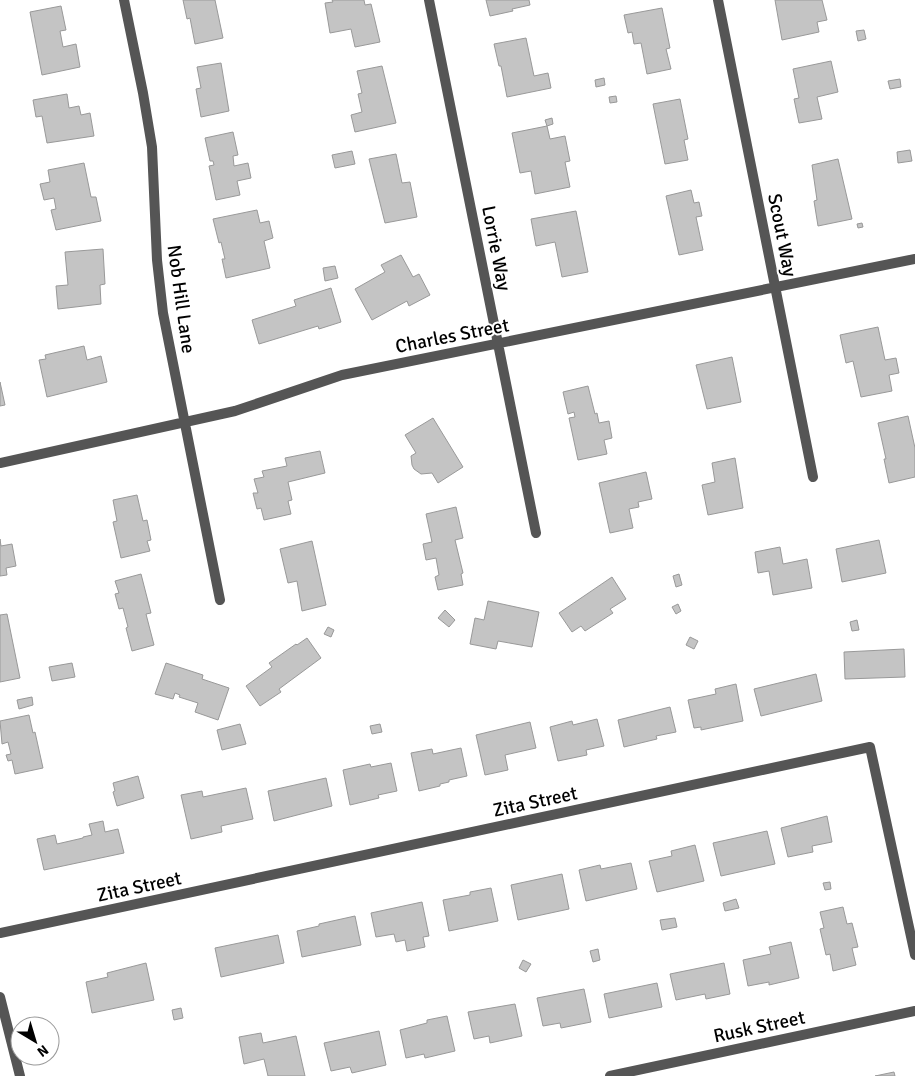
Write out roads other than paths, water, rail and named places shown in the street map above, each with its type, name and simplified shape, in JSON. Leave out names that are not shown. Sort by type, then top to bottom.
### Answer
[{"type":"street","name":"Nob Hill Lane","points":[[124,0],[152,147],[157,260],[163,313],[220,600]]},
{"type":"street","name":"Lorrie Way","points":[[429,0],[536,533]]},
{"type":"street","name":"Scout Way","points":[[718,0],[813,477]]},
{"type":"street","name":"Charles Street","points":[[0,463],[235,410],[342,375],[915,259]]},
{"type":"street","name":"Zita Street","points":[[0,933],[870,747],[915,955]]},
{"type":"street","points":[[0,997],[20,1076]]},
{"type":"street","name":"Rusk Street","points":[[610,1076],[915,1011]]}]
